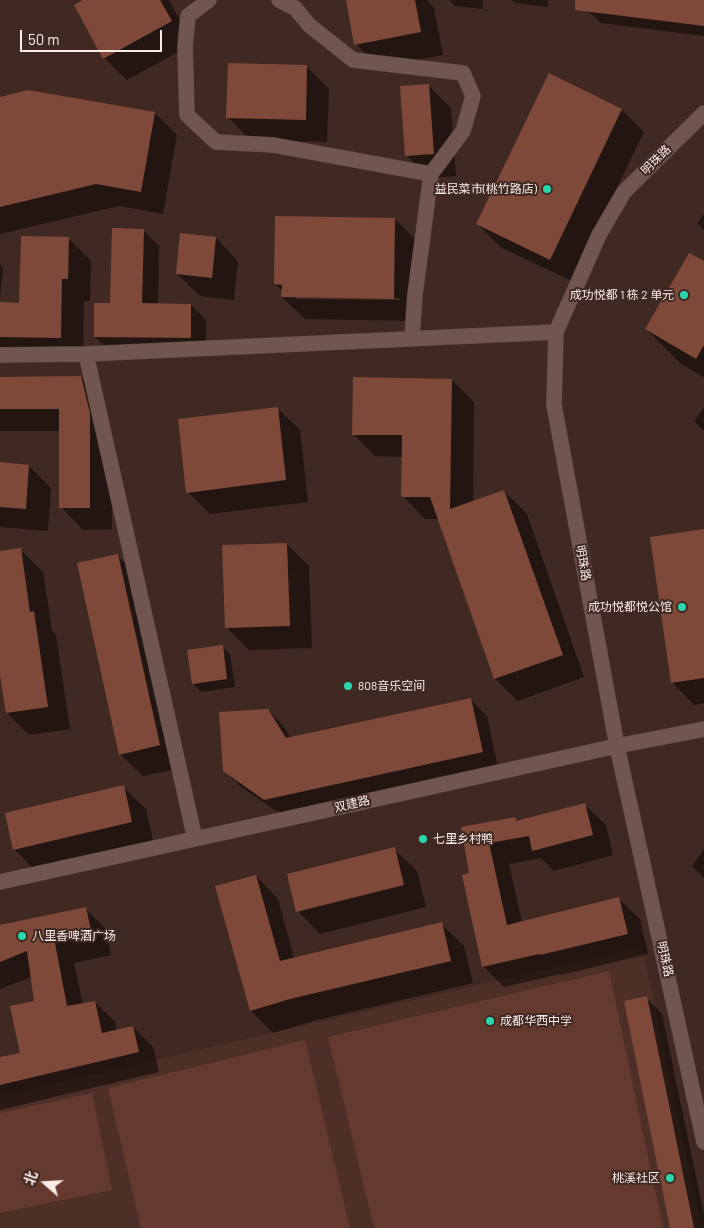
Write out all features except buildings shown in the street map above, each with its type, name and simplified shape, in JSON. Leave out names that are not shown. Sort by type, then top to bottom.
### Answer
[{"type":"street","points":[[208,0],[188,16],[186,47],[187,115],[216,142],[273,145],[431,174]]},
{"type":"street","points":[[279,0],[295,8],[309,25],[353,60],[463,73],[473,96],[462,131],[431,174],[415,295],[412,338]]},
{"type":"street","name":"明珠路","points":[[704,113],[624,192],[599,235],[556,332],[554,405],[617,746],[704,1142]]},
{"type":"street","points":[[0,355],[86,354],[556,332]]},
{"type":"street","points":[[86,354],[195,839]]},
{"type":"street","name":"双建路","points":[[0,882],[617,746],[704,729]]},
{"type":"shaded area","name":"成都华西中学","points":[[642,947],[702,1228],[0,1228],[0,1096]]},
{"type":"shaded area","points":[[609,971],[663,1228],[374,1228],[328,1037]]},
{"type":"shaded area","points":[[305,1040],[350,1228],[141,1228],[108,1088]]},
{"type":"shaded area","points":[[92,1093],[112,1190],[0,1213],[0,1113]]},
{"type":"place","name":"益民菜市(桃竹路店)","points":[[547,189]]},
{"type":"place","name":"成功悦都 1 栋 2 单元","points":[[684,295]]},
{"type":"place","name":"成功悦都悦公馆","points":[[682,607]]},
{"type":"place","name":"808音乐空间","points":[[348,686]]},
{"type":"place","name":"七里乡村鸭","points":[[423,839]]},
{"type":"place","name":"八里香啤酒广场","points":[[22,936]]},
{"type":"place","name":"成都华西中学","points":[[490,1021]]},
{"type":"place","name":"桃溪社区","points":[[670,1178]]}]
